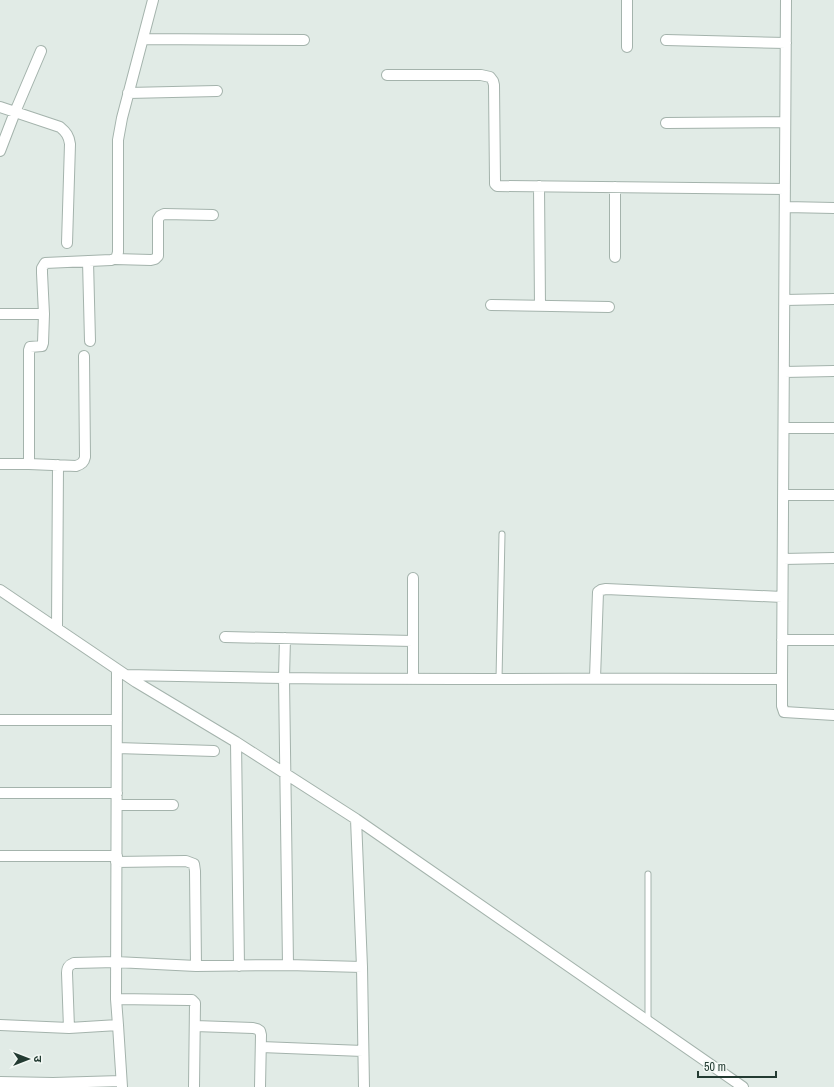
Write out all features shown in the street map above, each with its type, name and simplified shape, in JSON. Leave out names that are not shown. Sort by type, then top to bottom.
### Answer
[{"type":"street","points":[[115,259],[118,252],[118,140],[128,93],[153,0]]},
{"type":"street","points":[[627,0],[627,47]]},
{"type":"street","points":[[786,0],[782,706],[784,712],[834,715]]},
{"type":"street","points":[[143,39],[304,40]]},
{"type":"street","points":[[666,40],[786,43]]},
{"type":"street","points":[[0,151],[41,51]]},
{"type":"street","points":[[387,75],[481,75],[490,77],[494,85],[495,184],[497,186],[785,189]]},
{"type":"street","points":[[128,93],[217,92]]},
{"type":"street","points":[[0,107],[60,127],[69,136],[67,243]]},
{"type":"street","points":[[666,123],[785,122]]},
{"type":"street","points":[[539,186],[540,306]]},
{"type":"street","points":[[615,187],[615,257]]},
{"type":"street","points":[[786,207],[834,208]]},
{"type":"street","points":[[29,464],[29,350],[30,347],[42,346],[43,343],[43,265],[45,263],[115,259],[155,259],[158,256],[158,219],[160,216],[164,214],[212,215]]},
{"type":"street","points":[[88,261],[90,341]]},
{"type":"street","points":[[785,300],[834,299]]},
{"type":"street","points":[[491,305],[609,307]]},
{"type":"street","points":[[0,314],[44,314]]},
{"type":"street","points":[[0,464],[76,466],[81,465],[84,462],[84,356]]},
{"type":"street","points":[[784,372],[834,371]]},
{"type":"street","points":[[784,428],[834,428]]},
{"type":"street","points":[[57,628],[58,465]]},
{"type":"street","points":[[783,495],[834,495]]},
{"type":"street","points":[[783,559],[834,558]]},
{"type":"street","points":[[413,578],[413,680]]},
{"type":"street","points":[[0,590],[126,675],[236,742],[356,819],[743,1087]]},
{"type":"street","points":[[595,678],[598,592],[601,590],[782,597]]},
{"type":"street","points":[[225,637],[413,641]]},
{"type":"street","points":[[284,638],[284,773],[288,965]]},
{"type":"street","points":[[782,640],[834,640]]},
{"type":"street","points":[[0,1082],[53,1085],[121,1084],[116,998],[117,669]]},
{"type":"street","points":[[126,675],[413,680],[595,678],[782,679]]},
{"type":"street","points":[[0,720],[117,720]]},
{"type":"street","points":[[236,742],[239,966]]},
{"type":"street","points":[[117,748],[214,751]]},
{"type":"street","points":[[0,792],[117,792]]},
{"type":"street","points":[[117,805],[173,805]]},
{"type":"street","points":[[356,819],[362,967],[364,1087]]},
{"type":"street","points":[[0,856],[186,860],[194,864],[196,966]]},
{"type":"street","points":[[69,1028],[67,967],[74,963],[116,962],[196,966],[288,965],[362,967]]},
{"type":"street","points":[[116,998],[192,1000],[195,1003],[194,1087]]},
{"type":"street","points":[[0,1025],[69,1028],[118,1025]]},
{"type":"street","points":[[195,1026],[257,1029],[260,1031],[260,1087]]},
{"type":"street","points":[[261,1047],[363,1051]]},
{"type":"lane","points":[[499,679],[502,534]]},
{"type":"lane","points":[[648,874],[648,1021]]}]
